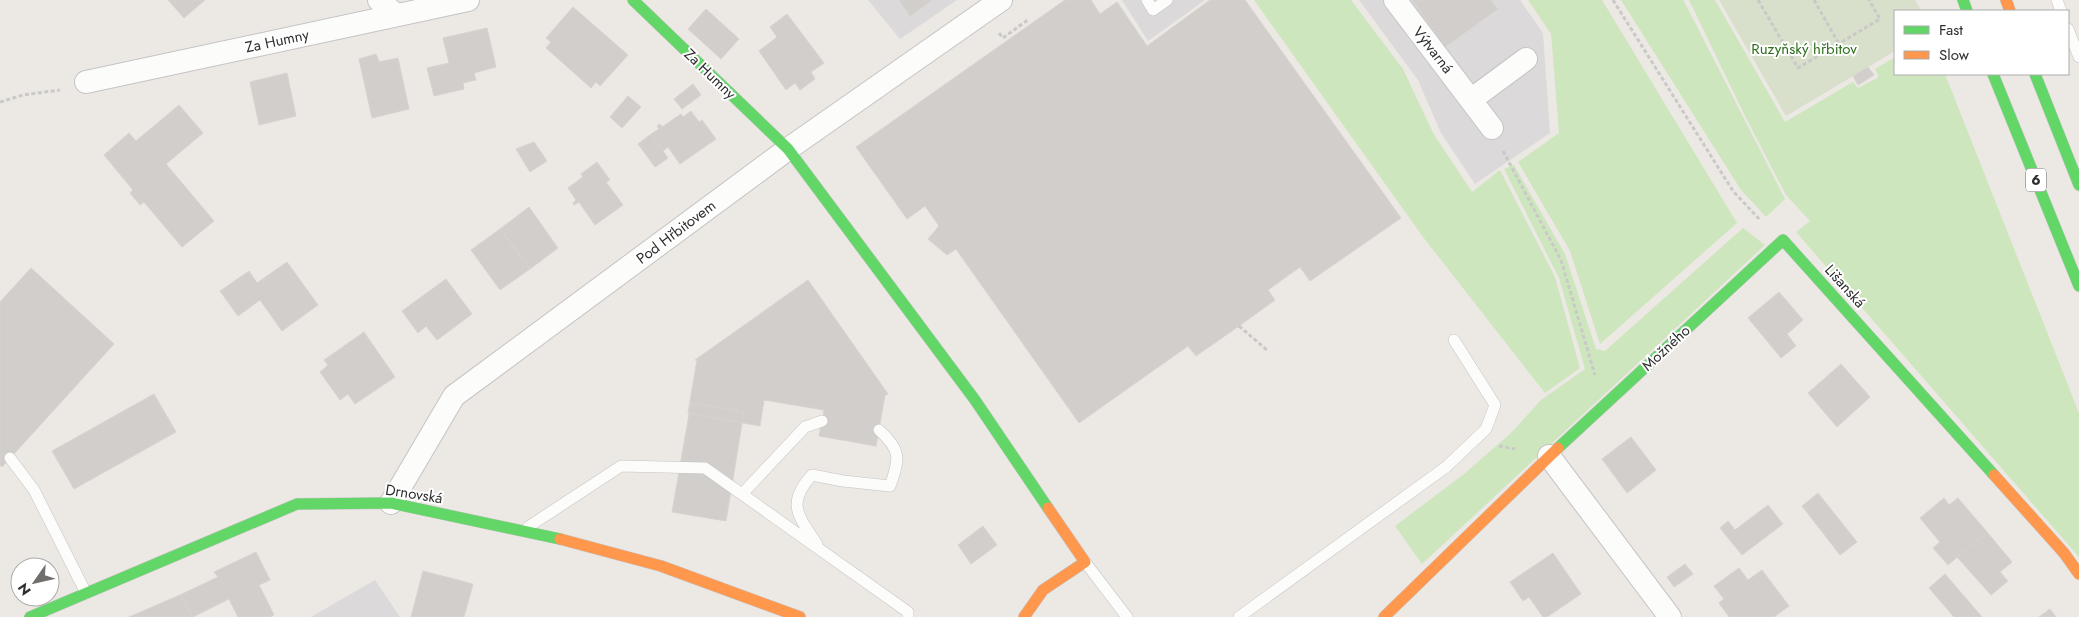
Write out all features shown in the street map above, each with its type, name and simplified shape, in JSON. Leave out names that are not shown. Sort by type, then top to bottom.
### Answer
[{"type":"street","points":[[379,0],[396,15]]},
{"type":"street","name":"Za Humny","points":[[86,82],[468,0]]},
{"type":"street","name":"Za Humny","points":[[633,0],[788,149],[974,400],[1085,562]]},
{"type":"street","name":"Pod Hřbitovem","points":[[392,503],[454,396],[788,149],[1001,0]]},
{"type":"street","name":"Výtvarná","points":[[1395,0],[1472,99],[1492,128]]},
{"type":"street","points":[[1472,99],[1526,59]]},
{"type":"street","name":"6","points":[[1993,75],[2079,286]]},
{"type":"street","points":[[2035,75],[2079,185]]},
{"type":"street","name":"Možného","points":[[1384,617],[1549,456],[1606,406],[1783,240]]},
{"type":"street","name":"Lišanská","points":[[1783,240],[2057,546],[2079,574]]},
{"type":"street","points":[[1549,456],[1670,617]]},
{"type":"street","name":"Drnovská","points":[[30,617],[296,504],[392,503],[524,530],[661,566],[800,617]]},
{"type":"street","points":[[1024,617],[1043,590],[1085,562]]},
{"type":"lane","points":[[1147,0],[1153,10],[1167,0]]},
{"type":"lane","points":[[2069,32],[2079,57]]},
{"type":"lane","points":[[1239,617],[1446,467],[1486,429],[1495,405],[1454,340]]},
{"type":"lane","points":[[742,494],[806,427],[822,421]]},
{"type":"lane","points":[[821,550],[795,507],[799,492],[812,474],[843,481],[890,486],[898,465],[894,444],[879,430]]},
{"type":"lane","points":[[10,458],[34,490],[86,593]]},
{"type":"lane","points":[[524,530],[621,466],[705,468],[908,612],[908,617]]},
{"type":"lane","points":[[1085,562],[1127,617]]},
{"type":"path","points":[[1613,0],[1733,191],[1760,221],[1783,240]]},
{"type":"path","points":[[1758,0],[1798,68],[1880,19],[1870,0]]},
{"type":"path","points":[[1814,0],[1839,44]]},
{"type":"path","points":[[998,32],[1003,38],[1029,19]]},
{"type":"path","points":[[0,102],[23,95],[60,90]]},
{"type":"path","points":[[1492,128],[1514,175],[1560,260],[1606,406]]},
{"type":"path","points":[[1240,326],[1268,351]]},
{"type":"path","points":[[1474,440],[1549,456]]},
{"type":"shaded area","points":[[868,0],[957,0],[900,39]]},
{"type":"shaded area","points":[[1122,0],[1205,0],[1148,41]]},
{"type":"shaded area","points":[[1359,0],[1520,0],[1543,33],[1550,133],[1475,184],[1441,133],[1418,80]]},
{"type":"shaded area","points":[[375,580],[400,617],[311,617]]},
{"type":"green space","points":[[1254,0],[1351,0],[1403,69],[1433,133],[1472,192],[1500,170],[1555,277],[1580,368],[1545,393],[1423,237]]},
{"type":"green space","points":[[1528,0],[1602,0],[1737,223],[1600,344],[1570,251],[1518,162],[1559,133],[1551,34]]},
{"type":"green space","points":[[1621,0],[1683,0],[1785,199],[1766,217],[1741,190]]},
{"type":"green space","points":[[1689,0],[1715,0],[1785,122],[1853,82],[1858,88],[1879,77],[1875,69],[1894,58],[1894,75],[1945,75],[2079,413],[2079,557],[1796,232],[1810,221],[1786,195],[1745,116]]},
{"type":"green space","name":"Ruzyňský hřbitov","points":[[1719,0],[1915,0],[1921,10],[1894,10],[1894,52],[1786,116]]},
{"type":"green space","points":[[1514,165],[1565,254],[1596,349],[1605,351],[1743,228],[1765,245],[1422,564],[1395,526],[1464,474],[1511,433],[1541,400],[1585,369],[1559,278],[1504,169]]},
{"type":"building","points":[[168,0],[205,0],[184,18]]},
{"type":"building","points":[[899,0],[932,0],[910,16]]},
{"type":"building","points":[[1065,0],[1091,0],[1100,14],[1117,2],[1147,46],[1210,0],[1245,0],[1401,218],[1310,281],[1300,267],[1268,290],[1275,300],[1239,326],[1196,356],[1188,346],[1079,423],[956,249],[947,255],[928,239],[939,226],[925,206],[907,219],[856,147]]},
{"type":"building","points":[[1412,0],[1491,0],[1498,9],[1445,47]]},
{"type":"building","points":[[573,7],[628,55],[600,86],[596,82],[591,88],[546,48],[551,42],[546,38]]},
{"type":"building","points":[[706,9],[739,39],[721,59],[688,29]]},
{"type":"building","points":[[787,14],[824,63],[811,72],[815,79],[800,90],[795,83],[786,90],[759,51],[777,37],[770,27]]},
{"type":"building","points":[[487,28],[496,67],[474,73],[476,80],[463,83],[464,89],[434,96],[427,68],[449,63],[443,38]]},
{"type":"building","points":[[376,54],[379,62],[398,58],[409,109],[372,118],[359,59]]},
{"type":"building","points":[[1868,67],[1874,75],[1858,85],[1853,76]]},
{"type":"building","points":[[287,73],[296,116],[259,125],[250,82]]},
{"type":"building","points":[[693,84],[701,95],[682,109],[674,99]]},
{"type":"building","points":[[628,96],[641,107],[622,128],[610,117]]},
{"type":"building","points":[[179,105],[203,133],[166,164],[214,221],[182,247],[144,202],[140,205],[130,193],[133,190],[104,155],[129,133],[136,141]]},
{"type":"building","points":[[691,111],[699,122],[702,120],[716,139],[680,164],[668,147],[663,151],[651,134],[659,129],[657,126],[660,124],[662,127],[681,114],[683,117]]},
{"type":"building","points":[[651,134],[668,158],[655,167],[638,144]]},
{"type":"building","points":[[534,142],[547,161],[530,172],[516,149]]},
{"type":"building","points":[[597,162],[610,180],[606,182],[623,205],[595,225],[579,202],[574,205],[573,203],[576,200],[568,188],[583,177],[581,174]]},
{"type":"building","points":[[529,207],[558,248],[530,269],[500,229]]},
{"type":"building","points":[[500,229],[530,269],[500,290],[471,250]]},
{"type":"building","points":[[287,262],[318,305],[282,331],[260,300],[238,316],[220,291],[249,271],[257,283]]},
{"type":"building","points":[[31,268],[114,344],[2,467],[0,465],[0,302]]},
{"type":"building","points":[[446,279],[472,314],[437,340],[426,326],[418,333],[402,311]]},
{"type":"building","points":[[808,280],[888,394],[885,395],[876,446],[819,436],[824,410],[764,400],[760,426],[688,413],[697,360],[695,360]]},
{"type":"building","points":[[1779,292],[1803,320],[1787,334],[1796,346],[1781,358],[1748,318]]},
{"type":"building","points":[[364,332],[395,377],[355,404],[348,394],[340,400],[320,372],[328,365],[324,360]]},
{"type":"building","points":[[1841,364],[1870,397],[1837,427],[1808,393]]},
{"type":"building","points":[[154,394],[176,432],[74,489],[52,451]]},
{"type":"building","points":[[691,403],[744,412],[726,521],[672,512]]},
{"type":"building","points":[[1631,437],[1656,470],[1627,493],[1602,459]]},
{"type":"building","points":[[1818,493],[1857,542],[1840,555],[1802,506]]},
{"type":"building","points":[[1944,498],[1949,505],[1958,498],[1987,532],[1948,565],[1933,548],[1940,542],[1920,518]]},
{"type":"building","points":[[1768,505],[1783,524],[1742,555],[1720,528],[1728,521],[1735,530]]},
{"type":"building","points":[[983,526],[997,545],[971,564],[958,545]]},
{"type":"building","points":[[1987,532],[2012,562],[2000,572],[2008,581],[1991,595],[1957,557]]},
{"type":"building","points":[[256,552],[270,580],[259,585],[274,615],[270,617],[238,617],[229,599],[193,617],[180,595],[218,577],[214,572]]},
{"type":"building","points":[[1553,553],[1581,594],[1547,617],[1543,617],[1529,597],[1523,601],[1510,582]]},
{"type":"building","points":[[1685,564],[1693,574],[1674,587],[1667,577]]},
{"type":"building","points":[[1739,568],[1748,580],[1762,570],[1789,606],[1774,617],[1729,617],[1719,603],[1724,599],[1714,586]]},
{"type":"building","points":[[423,571],[473,584],[464,617],[411,617]]},
{"type":"building","points":[[1945,574],[1982,617],[1954,617],[1929,588]]},
{"type":"building","points":[[180,595],[193,617],[129,617]]},
{"type":"building","points":[[2050,609],[2056,617],[2039,617]]},
{"type":"traffic: fast","points":[[633,0],[788,149],[975,400],[1048,508]]},
{"type":"traffic: fast","points":[[1963,0],[1967,10]]},
{"type":"traffic: fast","points":[[1993,75],[2079,286]]},
{"type":"traffic: fast","points":[[2035,75],[2079,185]]},
{"type":"traffic: fast","points":[[1558,448],[1783,240],[1994,475]]},
{"type":"traffic: fast","points":[[30,617],[297,504],[391,503],[560,539]]},
{"type":"traffic: slow","points":[[2006,0],[2010,10]]},
{"type":"traffic: slow","points":[[1384,617],[1558,448]]},
{"type":"traffic: slow","points":[[1994,475],[2064,553],[2079,574]]},
{"type":"traffic: slow","points":[[1024,617],[1043,590],[1085,562],[1048,508]]},
{"type":"traffic: slow","points":[[560,539],[661,566],[800,617]]}]
